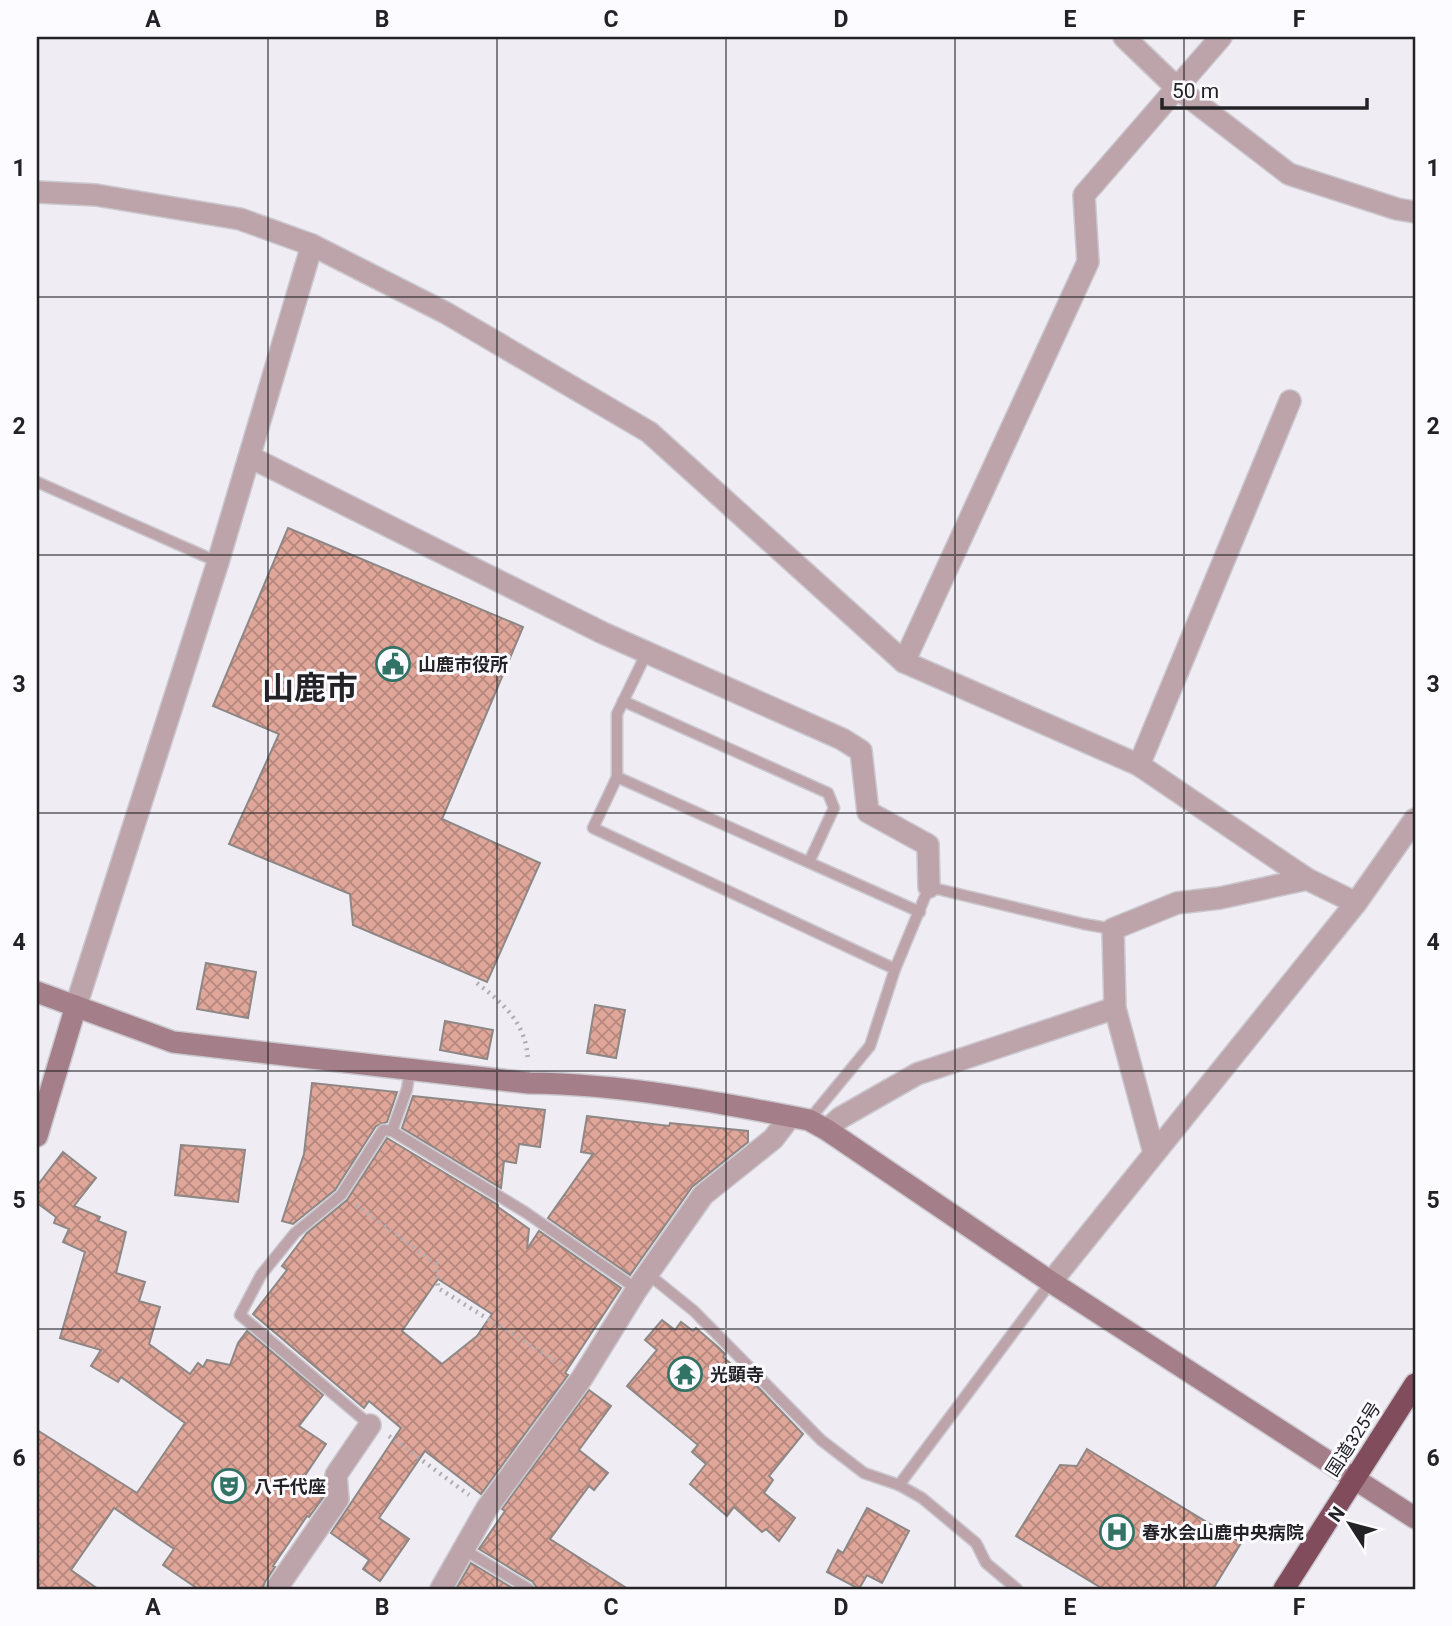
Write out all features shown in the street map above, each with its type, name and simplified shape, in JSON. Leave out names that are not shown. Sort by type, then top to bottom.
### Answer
[{"type":"highway","name":"国道325号","points":[[1284,1589],[1415,1384]]},
{"type":"street","points":[[1124,37],[1177,88],[1289,174],[1397,209],[1415,212]]},
{"type":"street","points":[[904,662],[1088,262],[1084,195],[1221,37]]},
{"type":"street","points":[[37,192],[96,195],[240,219],[312,245],[446,313],[649,432],[904,662],[1139,765],[1307,879],[1356,903]]},
{"type":"street","points":[[37,1136],[218,562],[312,245]]},
{"type":"street","points":[[1139,765],[1290,401]]},
{"type":"street","points":[[250,457],[603,633],[842,739],[860,751],[868,811],[928,845],[929,887]]},
{"type":"street","points":[[1051,1282],[1356,903],[1415,818]]},
{"type":"street","points":[[1154,1153],[1115,1008],[1113,929],[1177,903],[1220,898],[1307,879]]},
{"type":"street","points":[[37,992],[173,1042],[529,1083],[581,1083],[809,1122],[840,1118],[916,1074],[1115,1008]]},
{"type":"street","points":[[441,1589],[487,1508],[582,1378],[643,1282],[704,1195],[774,1139],[809,1122]]},
{"type":"street","points":[[809,1122],[1415,1518]]},
{"type":"street","points":[[276,1589],[338,1499],[336,1475],[370,1425]]},
{"type":"lane","points":[[37,482],[218,562]]},
{"type":"lane","points":[[647,652],[617,713],[617,778],[593,828],[895,969]]},
{"type":"lane","points":[[623,701],[828,793],[834,808],[809,862]]},
{"type":"lane","points":[[617,778],[920,912]]},
{"type":"lane","points":[[809,1122],[870,1046],[895,969],[929,887],[1084,925],[1113,929]]},
{"type":"lane","points":[[392,1131],[411,1069]]},
{"type":"lane","points":[[370,1425],[240,1315],[261,1275],[295,1233],[341,1195],[383,1130],[392,1131],[694,1311],[821,1440],[864,1474],[899,1485],[922,1498],[976,1543],[986,1563],[1017,1589]]},
{"type":"lane","points":[[899,1485],[1051,1282]]},
{"type":"lane","points":[[463,1549],[529,1589]]},
{"type":"path","points":[[477,983],[504,1004],[528,1041],[529,1083]]},
{"type":"path","points":[[341,1195],[436,1264],[438,1288],[582,1378]]},
{"type":"path","points":[[370,1425],[388,1435],[487,1508]]},
{"type":"building","points":[[288,528],[523,627],[442,819],[540,863],[487,982],[353,925],[350,894],[229,844],[279,734],[213,706]]},
{"type":"building","points":[[206,963],[256,972],[248,1018],[197,1009]]},
{"type":"building","points":[[595,1005],[625,1010],[616,1058],[587,1053]]},
{"type":"building","points":[[445,1021],[493,1030],[487,1059],[440,1050]]},
{"type":"building","points":[[312,1083],[397,1092],[387,1122],[376,1126],[335,1190],[293,1224],[282,1221],[304,1154]]},
{"type":"building","points":[[413,1096],[545,1110],[540,1147],[519,1144],[516,1163],[504,1161],[501,1188],[402,1128]]},
{"type":"building","points":[[587,1116],[669,1126],[670,1123],[748,1131],[748,1142],[692,1187],[630,1275],[548,1218],[593,1154],[581,1152]]},
{"type":"building","points":[[387,1138],[498,1205],[529,1229],[527,1249],[539,1231],[621,1288],[565,1373],[568,1375],[481,1494],[425,1451],[379,1518],[409,1539],[380,1581],[363,1569],[369,1560],[331,1533],[401,1428],[369,1401],[364,1408],[253,1314],[287,1270],[282,1266],[307,1233],[347,1200]],"holes":[[[438,1279],[492,1314],[477,1336],[442,1364],[402,1331]]]},
{"type":"building","points":[[181,1145],[245,1150],[238,1202],[175,1195]]},
{"type":"building","points":[[63,1152],[96,1178],[74,1206],[100,1217],[98,1221],[126,1232],[116,1273],[145,1282],[139,1301],[160,1307],[149,1344],[190,1374],[198,1363],[203,1367],[207,1360],[230,1365],[238,1343],[247,1331],[323,1395],[299,1426],[326,1444],[304,1477],[324,1491],[325,1495],[309,1517],[307,1516],[273,1566],[275,1567],[263,1589],[198,1589],[163,1565],[174,1549],[114,1508],[71,1570],[98,1589],[37,1589],[37,1430],[137,1493],[185,1423],[121,1377],[118,1382],[91,1366],[101,1350],[60,1338],[85,1252],[63,1242],[69,1229],[54,1223],[56,1217],[37,1203],[37,1186]]},
{"type":"building","points":[[662,1320],[675,1330],[681,1322],[693,1331],[696,1328],[803,1434],[769,1476],[773,1480],[764,1493],[795,1518],[779,1541],[766,1529],[762,1532],[734,1507],[727,1516],[690,1484],[706,1464],[692,1452],[698,1445],[627,1386],[657,1350],[645,1340]]},
{"type":"building","points":[[589,1390],[611,1406],[579,1450],[608,1473],[594,1490],[589,1486],[550,1539],[628,1589],[537,1589],[533,1582],[479,1549],[505,1511],[502,1509]]},
{"type":"building","points":[[1087,1449],[1241,1543],[1213,1589],[1103,1589],[1016,1536],[1060,1465],[1077,1466]]},
{"type":"building","points":[[867,1508],[909,1531],[882,1583],[867,1575],[859,1589],[827,1572],[838,1550],[843,1553]]},
{"type":"building","points":[[471,1563],[514,1589],[456,1589]]},
{"type":"place","name":"山鹿市役所","points":[[393,664]]},
{"type":"place","name":"光顕寺","points":[[685,1374]]},
{"type":"place","name":"八千代座","points":[[229,1486]]},
{"type":"place","name":"春水会山鹿中央病院","points":[[1117,1532]]},
{"type":"district","name":"山鹿市","points":[[310,688]]}]
